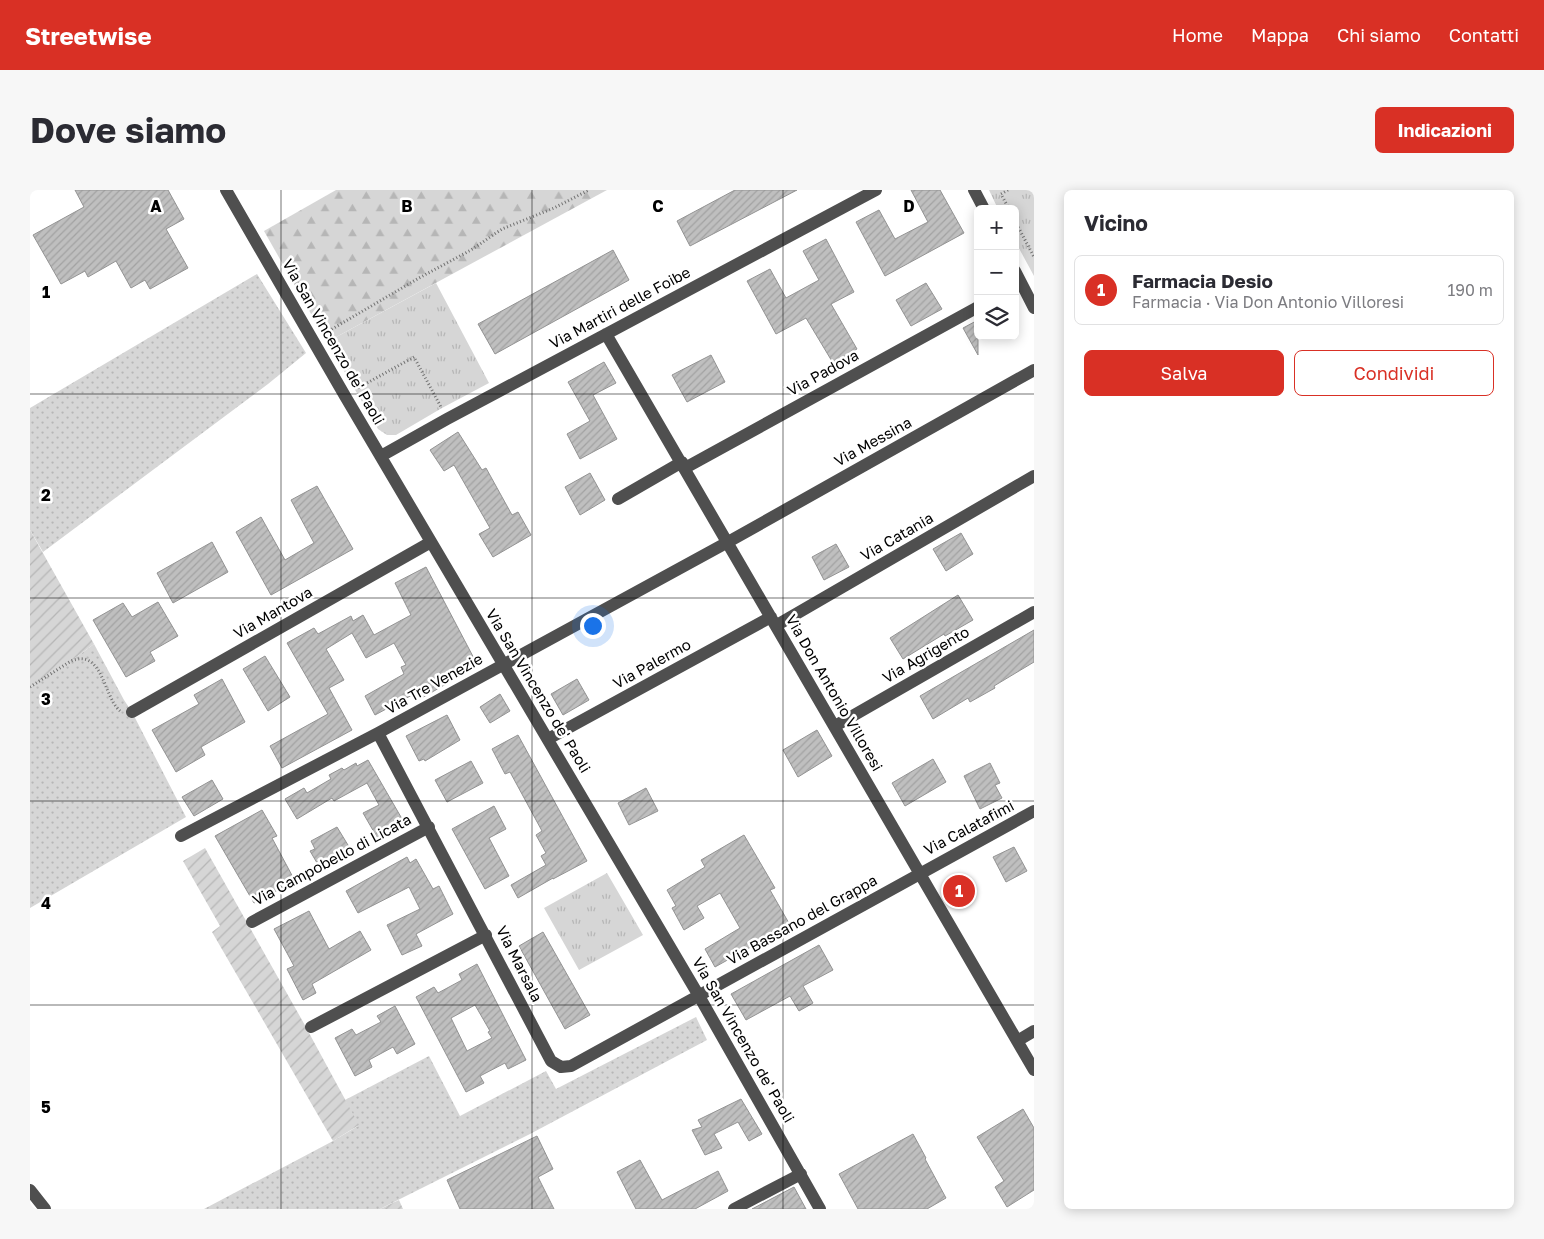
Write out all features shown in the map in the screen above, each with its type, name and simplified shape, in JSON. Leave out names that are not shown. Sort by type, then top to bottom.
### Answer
[{"type":"street","name":"Via San Vincenzo de' Paoli","points":[[226,190],[699,996],[820,1209]]},
{"type":"street","name":"Via Martiri delle Foibe","points":[[381,456],[876,190]]},
{"type":"street","points":[[974,190],[982,205]]},
{"type":"street","points":[[1019,286],[1034,308]]},
{"type":"street","name":"Via Padova","points":[[618,499],[974,309]]},
{"type":"street","name":"Via Don Antonio Villoresi","points":[[606,334],[1034,1070]]},
{"type":"street","name":"Via Messina","points":[[728,542],[1034,370]]},
{"type":"street","name":"Via Catania","points":[[774,621],[1034,476]]},
{"type":"street","name":"Via Mantova","points":[[132,712],[431,542]]},
{"type":"street","name":"Via Tre Venezie","points":[[181,836],[378,733],[728,542]]},
{"type":"street","name":"Via Agrigento","points":[[835,726],[1034,612]]},
{"type":"street","name":"Via Palermo","points":[[548,739],[774,621]]},
{"type":"street","name":"Via Marsala","points":[[378,733],[551,1061],[561,1067],[571,1066],[699,996]]},
{"type":"street","name":"Via Calatafimi","points":[[920,873],[1034,811]]},
{"type":"street","name":"Via Campobello di Licata","points":[[252,922],[428,827]]},
{"type":"street","name":"Via Bassano del Grappa","points":[[699,996],[920,873]]},
{"type":"street","points":[[311,1027],[486,935]]},
{"type":"street","points":[[1017,1041],[1034,1031]]},
{"type":"street","points":[[734,1209],[801,1174]]},
{"type":"street","points":[[30,1190],[45,1209]]},
{"type":"path","points":[[442,410],[414,357],[359,388],[327,332],[471,250],[502,229],[554,208],[590,190]]},
{"type":"path","points":[[1007,205],[1001,194],[1008,190]]},
{"type":"path","points":[[1019,228],[1034,256]]},
{"type":"path","points":[[30,688],[71,661],[84,658],[96,666],[116,708],[121,712],[132,712]]},
{"type":"green space","points":[[336,190],[607,190],[327,342],[264,231]]},
{"type":"green space","points":[[989,190],[1034,190],[1034,276],[1019,248],[1019,205],[996,205]]},
{"type":"green space","points":[[257,274],[306,353],[268,384],[43,552],[30,530],[30,408]]},
{"type":"green space","points":[[436,283],[489,383],[396,435],[387,435],[378,429],[327,342]]},
{"type":"green space","points":[[30,530],[94,644],[30,687]]},
{"type":"green space","points":[[94,644],[132,712],[186,817],[30,908],[30,687]]},
{"type":"green space","points":[[205,848],[359,1125],[333,1141],[212,932],[220,926],[183,861]]},
{"type":"green space","points":[[607,873],[643,935],[579,970],[544,908]]},
{"type":"green space","points":[[696,1017],[707,1040],[530,1134],[380,1209],[204,1209],[358,1126],[345,1100],[429,1056],[460,1116],[546,1071],[556,1089]]},
{"type":"green space","points":[[399,1200],[403,1209],[380,1209]]},
{"type":"building","points":[[75,190],[168,190],[184,219],[166,229],[188,268],[150,289],[145,280],[131,288],[116,261],[88,277],[85,271],[61,284],[33,235],[84,207]]},
{"type":"building","points":[[735,190],[797,190],[690,246],[677,221]]},
{"type":"building","points":[[911,190],[940,190],[964,233],[885,276],[856,222],[879,210],[895,239],[928,222]]},
{"type":"building","points":[[826,239],[854,292],[831,304],[857,349],[833,363],[806,318],[776,334],[747,281],[770,269],[786,298],[819,280],[803,251]]},
{"type":"building","points":[[613,250],[629,280],[495,354],[478,324]]},
{"type":"building","points":[[926,283],[942,309],[911,326],[896,300]]},
{"type":"building","points":[[974,322],[974,340],[978,340],[978,355],[963,328]]},
{"type":"building","points":[[711,355],[725,382],[687,402],[672,375]]},
{"type":"building","points":[[604,362],[616,383],[593,395],[617,439],[580,459],[567,434],[590,421],[568,382]]},
{"type":"building","points":[[458,432],[482,470],[486,468],[512,515],[518,512],[531,535],[493,557],[479,534],[490,528],[454,465],[444,471],[430,450]]},
{"type":"building","points":[[590,473],[605,500],[580,515],[565,487]]},
{"type":"building","points":[[317,486],[353,549],[271,595],[236,532],[261,517],[285,560],[314,543],[291,500]]},
{"type":"building","points":[[961,533],[973,554],[946,571],[933,549]]},
{"type":"building","points":[[212,542],[228,572],[173,603],[157,573]]},
{"type":"building","points":[[836,544],[849,567],[824,580],[812,557]]},
{"type":"building","points":[[426,567],[478,666],[418,700],[414,694],[375,715],[365,696],[404,674],[401,667],[406,665],[394,643],[366,658],[352,633],[326,649],[344,680],[329,688],[352,730],[282,768],[270,746],[328,714],[287,643],[314,628],[318,634],[351,616],[353,621],[363,615],[374,635],[411,615],[395,583]]},
{"type":"building","points":[[958,595],[973,620],[945,636],[944,634],[903,659],[890,638]]},
{"type":"building","points":[[158,602],[178,636],[150,652],[155,661],[126,677],[93,620],[123,603],[132,617]]},
{"type":"building","points":[[1034,630],[1034,662],[994,686],[995,688],[970,702],[968,698],[933,719],[920,696]]},
{"type":"building","points":[[265,656],[290,697],[268,711],[243,669]]},
{"type":"building","points":[[222,679],[245,722],[201,747],[205,755],[176,772],[152,730],[199,704],[194,695]]},
{"type":"building","points":[[577,679],[589,700],[563,715],[551,694]]},
{"type":"building","points":[[500,694],[510,711],[490,723],[480,707]]},
{"type":"building","points":[[447,715],[460,740],[425,761],[424,759],[419,761],[406,736]]},
{"type":"building","points":[[817,730],[832,756],[798,777],[783,750]]},
{"type":"building","points":[[518,735],[587,861],[518,898],[511,885],[546,865],[541,856],[546,853],[536,835],[542,831],[510,772],[505,774],[492,749]]},
{"type":"building","points":[[933,759],[946,782],[905,806],[892,783]]},
{"type":"building","points":[[368,760],[405,824],[378,839],[363,813],[379,805],[367,783],[334,801],[332,798],[297,819],[285,799],[304,788],[307,793],[331,779],[329,775],[342,768],[344,770],[356,763],[357,766]]},
{"type":"building","points":[[471,761],[483,783],[447,802],[435,780]]},
{"type":"building","points":[[990,763],[1000,783],[995,785],[1002,798],[980,809],[964,776]]},
{"type":"building","points":[[212,780],[223,799],[194,816],[182,797]]},
{"type":"building","points":[[646,788],[658,811],[629,825],[618,803]]},
{"type":"building","points":[[494,806],[506,829],[489,838],[509,876],[485,889],[452,829]]},
{"type":"building","points":[[262,810],[277,836],[272,838],[295,881],[254,903],[215,836]]},
{"type":"building","points":[[337,827],[351,850],[320,868],[310,851],[315,849],[311,841]]},
{"type":"building","points":[[744,835],[775,888],[770,890],[790,925],[715,967],[705,949],[740,928],[720,893],[697,906],[704,918],[684,930],[672,908],[676,906],[667,890],[705,867],[701,860]]},
{"type":"building","points":[[1014,847],[1027,871],[1006,882],[993,857]]},
{"type":"building","points":[[407,857],[410,863],[416,859],[433,889],[439,886],[453,914],[416,934],[422,946],[402,955],[387,925],[420,909],[409,887],[358,913],[346,891]]},
{"type":"building","points":[[309,911],[329,949],[360,931],[371,950],[312,984],[316,993],[303,1000],[287,969],[294,966],[274,929]]},
{"type":"building","points":[[543,932],[590,1015],[565,1029],[519,946]]},
{"type":"building","points":[[819,945],[833,970],[803,986],[813,1003],[799,1011],[790,996],[746,1020],[731,994]]},
{"type":"building","points":[[477,964],[526,1060],[508,1069],[505,1063],[480,1076],[484,1083],[466,1092],[416,997],[434,987],[438,993],[462,980],[459,974]],"holes":[[[475,1005],[490,1031],[488,1032],[492,1038],[467,1051],[451,1018]]]},
{"type":"building","points":[[395,1006],[415,1044],[397,1054],[393,1047],[369,1060],[372,1067],[355,1076],[335,1038],[352,1029],[356,1035],[381,1022],[377,1016]]},
{"type":"building","points":[[741,1099],[762,1134],[749,1141],[738,1122],[714,1134],[722,1148],[705,1155],[692,1130],[702,1127],[698,1120]]},
{"type":"building","points":[[1023,1109],[1034,1128],[1034,1190],[1007,1207],[995,1187],[1004,1181],[977,1137]]},
{"type":"building","points":[[913,1134],[946,1198],[927,1209],[858,1209],[839,1174]]},
{"type":"building","points":[[537,1136],[553,1169],[538,1177],[554,1209],[460,1209],[447,1180]]},
{"type":"building","points":[[640,1160],[662,1200],[718,1171],[728,1191],[695,1209],[636,1209],[617,1172]]},
{"type":"building","points":[[794,1187],[806,1209],[752,1209]]},
{"type":"place","name":"Farmacia Desio","points":[[959,891]]}]
